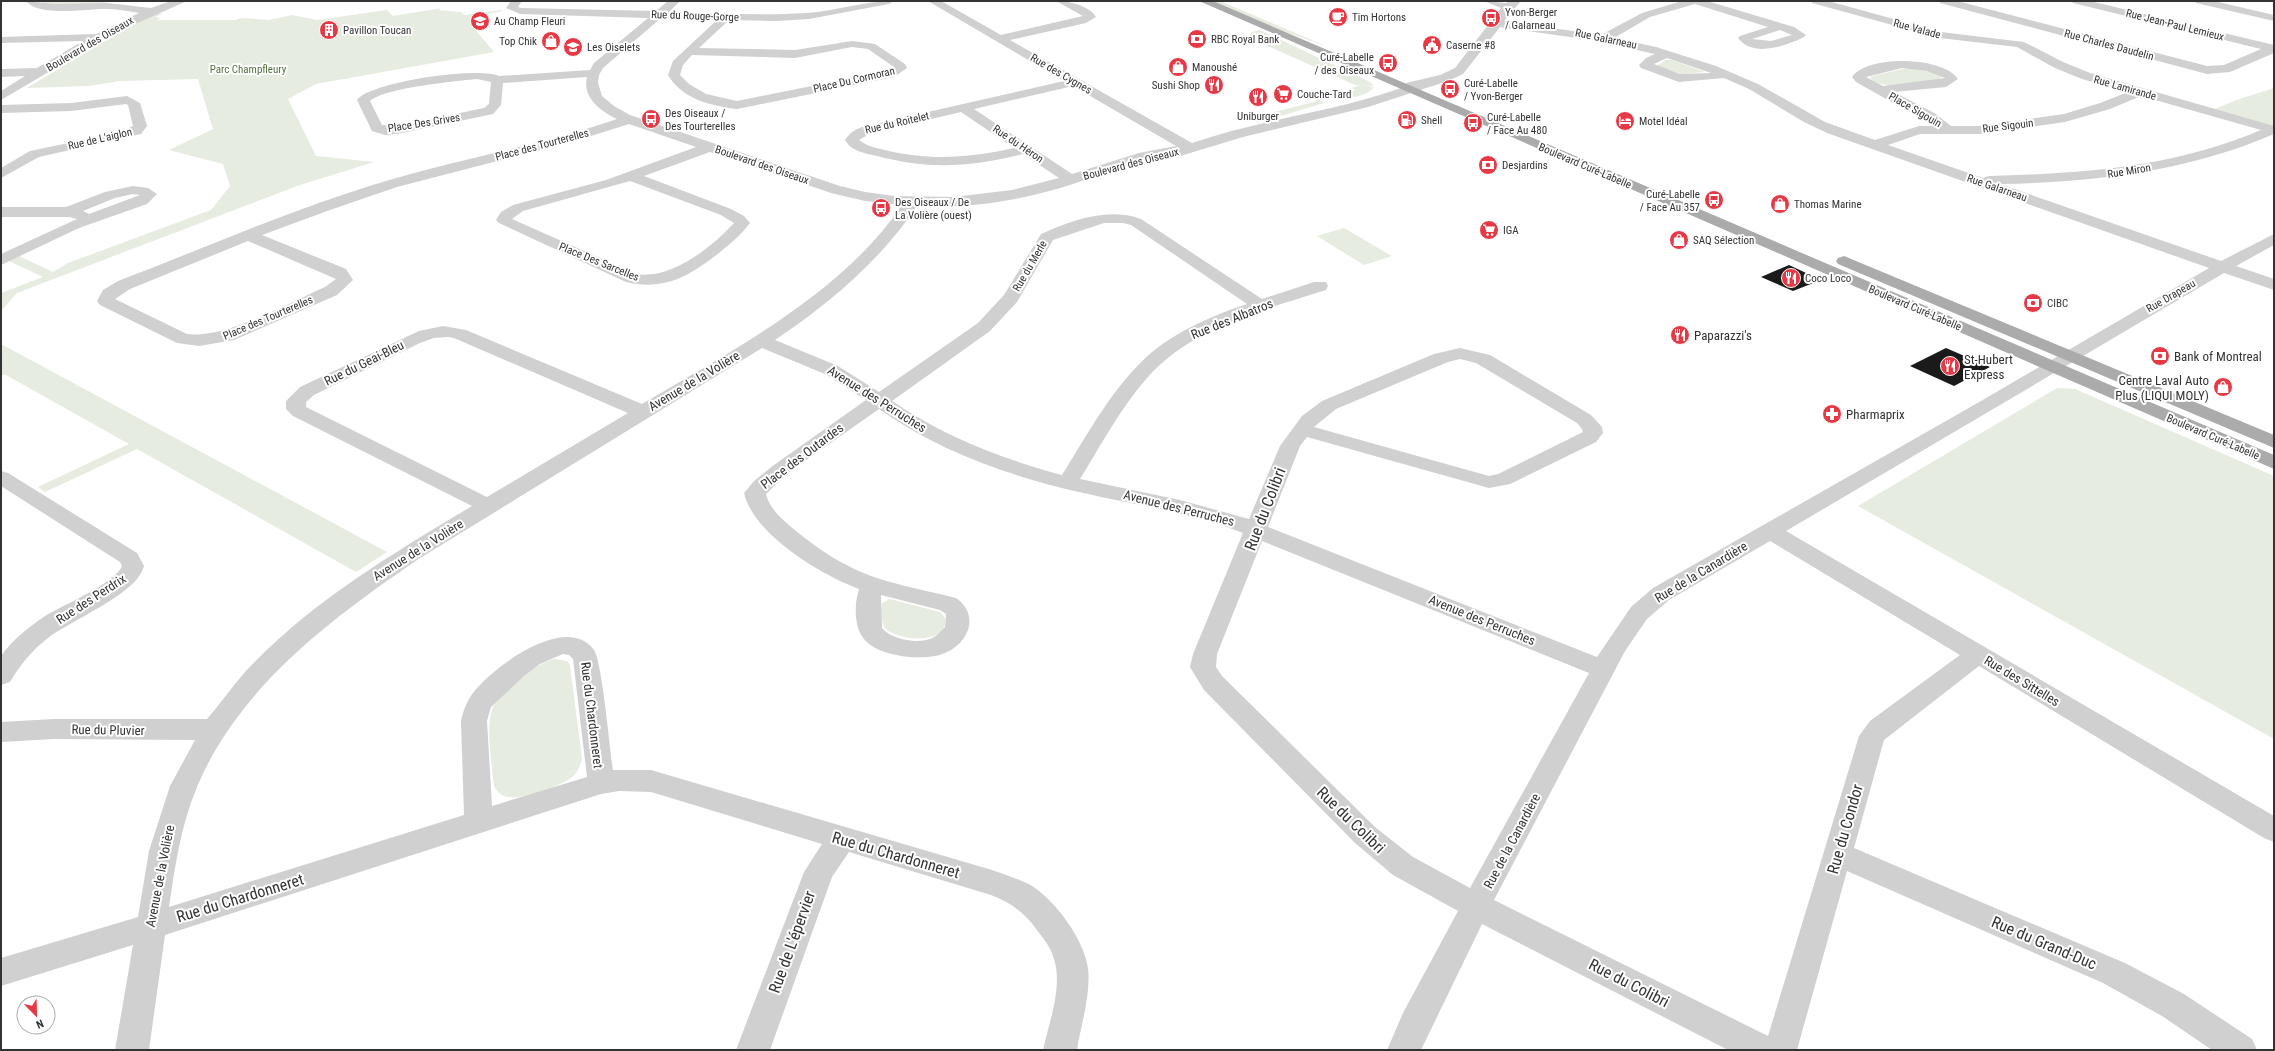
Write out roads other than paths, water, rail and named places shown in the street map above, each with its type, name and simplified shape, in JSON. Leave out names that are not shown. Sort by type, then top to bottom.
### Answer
[{"type":"main road","name":"Boulevard Curé-Labelle","points":[[1204,1],[1431,100],[2061,362],[2274,442]]},
{"type":"main road","name":"Boulevard Curé-Labelle","points":[[1229,1],[1770,230]]},
{"type":"main road","points":[[1381,78],[1383,95],[1431,100]]},
{"type":"main road","name":"Boulevard Curé-Labelle","points":[[1798,242],[2061,362],[2274,463]]},
{"type":"street","points":[[31,1],[37,5],[51,6],[117,4],[152,11]]},
{"type":"street","name":"Boulevard des Oiseaux","points":[[1,96],[99,37],[152,11],[182,1]]},
{"type":"street","name":"Rue du Rouge-Gorge","points":[[517,1],[511,8],[518,11],[726,17],[798,17],[889,1]]},
{"type":"street","points":[[593,73],[608,56],[675,1]]},
{"type":"street","name":"Rue des Cygnes","points":[[933,1],[1190,148]]},
{"type":"street","points":[[999,39],[1089,18],[1088,15],[1062,1]]},
{"type":"street","points":[[1488,1],[1512,4]]},
{"type":"street","points":[[1605,38],[1642,17],[1694,1],[1779,27]]},
{"type":"street","name":"Rue Valade","points":[[1816,1],[1940,36],[2029,40]]},
{"type":"street","name":"Rue Charles Daudelin","points":[[1944,1],[2210,70],[2226,69],[2273,49]]},
{"type":"street","name":"Rue Jean-Paul Lemieux","points":[[2077,1],[2273,49]]},
{"type":"street","points":[[2200,1],[2274,18]]},
{"type":"street","name":"Boulevard des Oiseaux","points":[[593,73],[592,86],[596,98],[608,108],[629,119],[836,190],[870,198],[912,202],[989,198],[1139,164],[1190,148],[1448,77],[1461,70],[1512,4]]},
{"type":"street","name":"Place Du Cormoran","points":[[689,51],[795,54],[864,44],[873,47],[901,67],[892,73],[751,103],[734,105],[695,94],[677,82],[674,70],[689,51],[726,17]]},
{"type":"street","name":"Rue Galarneau","points":[[1497,23],[1605,38],[1666,54],[1727,75],[1769,94],[1813,122],[2274,285]]},
{"type":"street","points":[[2029,40],[2056,31]]},
{"type":"street","points":[[1,40],[99,37]]},
{"type":"street","name":"Rue Lamirande","points":[[2029,40],[2079,74],[2273,130]]},
{"type":"street","name":"Rue Galarneau","points":[[1666,54],[1650,61],[1645,65],[1679,78],[1727,75]]},
{"type":"street","name":"Place Sigouin","points":[[1881,90],[1946,83],[1952,80],[1952,77],[1939,70],[1903,64],[1889,66],[1858,76],[1881,90],[1931,117],[1948,130]]},
{"type":"street","points":[[1,73],[41,72]]},
{"type":"street","name":"Place Des Grives","points":[[497,80],[593,73]]},
{"type":"street","name":"Place Des Grives","points":[[486,75],[494,76],[497,80],[495,105],[491,110],[474,115],[398,130],[384,131],[377,128],[362,100],[367,96],[378,92],[464,76],[486,75]]},
{"type":"street","name":"Rue du Roitelet","points":[[1026,149],[972,161],[927,163],[861,147],[853,141],[855,135],[863,131],[1075,82]]},
{"type":"street","name":"Rue Sigouin","points":[[1875,145],[1914,131],[1980,130],[2059,119],[2101,107],[2139,92]]},
{"type":"street","name":"Rue de L'aiglon","points":[[1,109],[71,107],[127,100],[134,103],[140,126],[135,132],[121,136],[35,154],[25,158],[1,174]]},
{"type":"street","name":"Rue du Héron","points":[[964,108],[1071,180]]},
{"type":"street","name":"Place des Tourterelles","points":[[250,236],[340,273],[344,276],[345,280],[338,286],[228,336],[205,341],[182,339],[106,301],[109,294],[119,287],[250,236],[379,188],[431,173],[543,147],[629,119]]},
{"type":"street","name":"Rue Miron","points":[[1980,182],[1994,180],[2082,177],[2169,164],[2190,160],[2273,130]]},
{"type":"street","name":"Place Des Sarcelles","points":[[631,176],[726,212],[739,219],[742,223],[733,232],[678,275],[666,279],[646,281],[625,275],[509,224],[504,220],[506,215],[518,208],[631,176],[709,147]]},
{"type":"street","points":[[1,260],[65,229],[142,201],[150,194],[142,190],[126,191],[69,212]]},
{"type":"street","name":"Avenue de la Volière","points":[[132,1050],[150,926],[163,851],[171,819],[188,776],[214,729],[261,671],[321,616],[382,572],[760,341],[810,308],[851,273],[881,241],[912,202]]},
{"type":"street","points":[[1,212],[69,212],[78,213],[90,219]]},
{"type":"street","name":"Rue du Merle","points":[[878,399],[963,343],[989,322],[1015,293],[1047,237],[1060,231],[1103,218],[1119,217],[1136,222],[1261,306]]},
{"type":"street","name":"Rue Drapeau","points":[[2061,362],[2223,267],[2274,239]]},
{"type":"street","name":"Rue des Albatros","points":[[1068,482],[1128,388],[1154,360],[1170,346],[1191,334],[1261,306],[1320,286]]},
{"type":"street","name":"Rue du Geai-Bleu","points":[[488,506],[300,412],[296,409],[296,401],[307,390],[414,339],[428,334],[448,332],[460,334],[643,412]]},
{"type":"street","name":"Avenue des Perruches","points":[[760,341],[832,370],[926,430],[958,446],[1013,468],[1068,482],[1207,513],[1256,529],[1604,669]]},
{"type":"street","name":"Rue du Colibri","points":[[1301,429],[1489,482],[1503,480],[1589,438],[1593,433],[1592,427],[1584,419],[1482,359],[1464,354],[1441,358],[1343,398],[1318,412],[1301,429],[1290,446],[1205,654],[1205,672],[1213,683],[1383,852],[1413,873],[1761,1050]]},
{"type":"street","name":"Rue de la Canardière","points":[[1404,1050],[1476,906],[1615,646],[1646,606],[1661,594],[2061,362]]},
{"type":"street","name":"Place des Outardes","points":[[873,585],[830,566],[809,553],[776,525],[758,505],[755,497],[757,490],[769,478],[878,399]]},
{"type":"street","name":"Rue des Perdrix","points":[[1,676],[11,658],[29,640],[120,584],[131,573],[133,566],[129,558],[5,484]]},
{"type":"street","name":"Rue des Sittelles","points":[[1770,531],[2274,830]]},
{"type":"street","name":"Rue du Chardonneret","points":[[479,823],[474,721],[478,708],[487,694],[501,680],[537,655],[550,648],[564,646],[575,647],[584,656],[601,783]]},
{"type":"street","name":"Rue du Condor","points":[[1780,1050],[1872,736],[1879,728],[1978,655]]},
{"type":"street","name":"Rue du Pluvier","points":[[1,732],[55,729],[171,731],[214,729]]},
{"type":"street","name":"Rue du Chardonneret","points":[[1,972],[479,823],[601,783],[630,780],[664,784],[1006,888],[1031,901],[1044,915],[1062,942],[1072,968],[1060,1050]]},
{"type":"street","name":"Rue de L'épervier","points":[[752,1050],[819,872],[842,839]]},
{"type":"street","name":"Rue du Grand-Duc","points":[[1838,854],[2114,973],[2173,1004],[2240,1050]]},
{"type":"place","name":"Tim Hortons","points":[[1338,17]]},
{"type":"place","name":"Yvon-Berger / Galarneau","points":[[1491,18]]},
{"type":"place","name":"Au Champ Fleuri","points":[[480,21]]},
{"type":"place","name":"Pavillon Toucan","points":[[329,30]]},
{"type":"place","name":"RBC Royal Bank","points":[[1197,39]]},
{"type":"place","name":"Top Chik","points":[[551,41]]},
{"type":"place","name":"Caserne #8","points":[[1432,45]]},
{"type":"place","name":"Les Oiselets","points":[[573,47]]},
{"type":"place","name":"Curé-Labelle / des Oiseaux","points":[[1388,63]]},
{"type":"place","name":"Manoushé","points":[[1178,67]]},
{"type":"place","name":"Sushi Shop","points":[[1214,85]]},
{"type":"place","name":"Curé-Labelle / Yvon-Berger","points":[[1450,89]]},
{"type":"place","name":"Couche-Tard","points":[[1283,94]]},
{"type":"place","name":"Uniburger","points":[[1258,97]]},
{"type":"place","name":"Des Oiseaux / Des Tourterelles","points":[[651,119]]},
{"type":"place","name":"Shell","points":[[1407,120]]},
{"type":"place","name":"Motel Idéal","points":[[1625,121]]},
{"type":"place","name":"Curé-Labelle / Face Au 480","points":[[1473,123]]},
{"type":"place","name":"Desjardins","points":[[1488,165]]},
{"type":"place","name":"Curé-Labelle / Face Au 357","points":[[1714,200]]},
{"type":"place","name":"Thomas Marine","points":[[1780,204]]},
{"type":"place","name":"Des Oiseaux / De La Volière (ouest)","points":[[881,208]]},
{"type":"place","name":"IGA","points":[[1489,230]]},
{"type":"place","name":"SAQ Sélection","points":[[1679,240]]},
{"type":"place","name":"Coco Loco","points":[[1791,278]]},
{"type":"place","name":"CIBC","points":[[2033,303]]},
{"type":"place","name":"Paparazzi's","points":[[1680,335]]},
{"type":"place","name":"Bank of Montreal","points":[[2160,356]]},
{"type":"place","name":"St-Hubert Express","points":[[1950,366]]},
{"type":"place","name":"Centre Laval Auto Plus (LIQUI MOLY)","points":[[2223,387]]},
{"type":"place","name":"Pharmaprix","points":[[1832,414]]},
{"type":"park label","name":"Parc Champfleury","points":[[248,69]]}]
